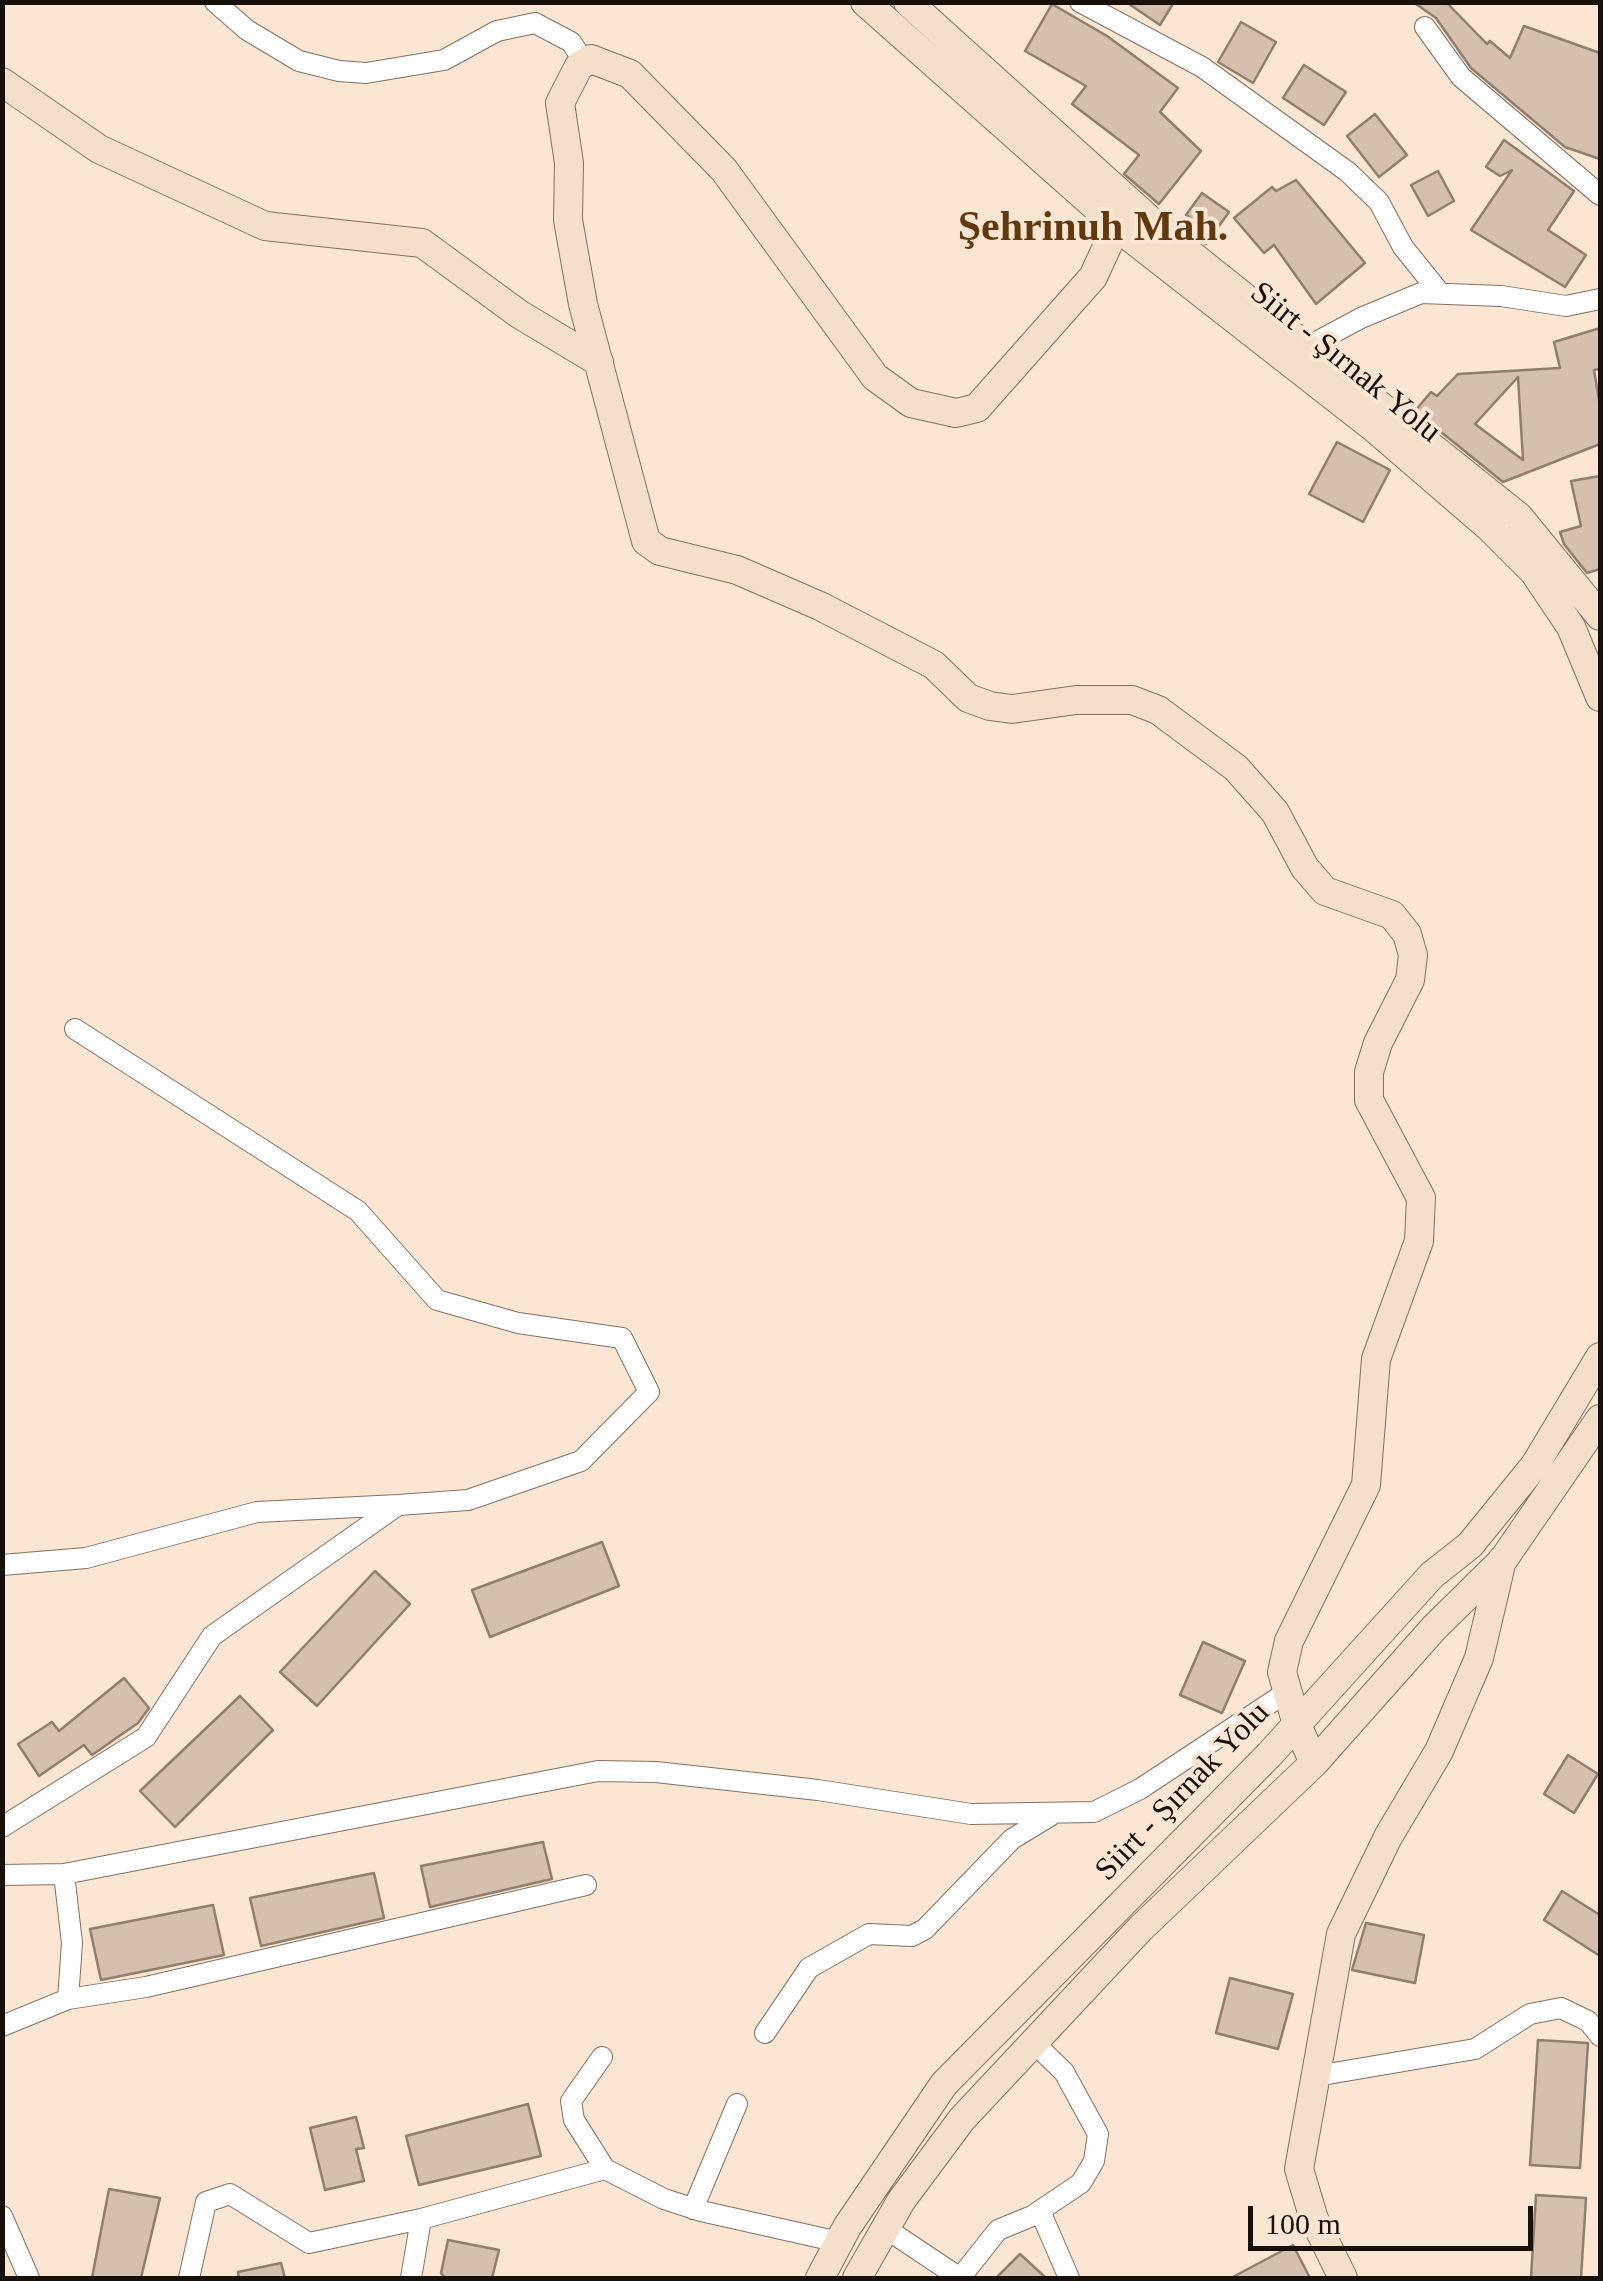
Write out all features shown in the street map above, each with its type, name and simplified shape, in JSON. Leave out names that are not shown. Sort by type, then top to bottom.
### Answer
[{"type":"street","points":[[215,2],[248,30],[299,61],[340,71],[366,72],[444,60],[498,31],[536,23],[571,42],[585,62]]},
{"type":"street","name":"Siirt - Şırnak Yolu","points":[[865,2],[1123,214],[1490,528],[1534,572],[1571,627],[1600,697]]},
{"type":"street","name":"Siirt - Şırnak Yolu","points":[[908,2],[1123,214],[1307,347],[1519,517],[1600,616]]},
{"type":"street","points":[[1080,2],[1202,67],[1348,172],[1379,202],[1403,247],[1440,293]]},
{"type":"street","points":[[1425,27],[1461,77],[1600,195]]},
{"type":"street","points":[[1123,214],[1093,277],[977,408],[956,413],[911,403],[875,377],[724,170],[630,74],[591,59],[585,62],[560,103],[570,163],[568,220],[599,362],[646,541],[660,550],[737,570],[820,606],[934,665],[968,698],[990,706],[1012,709],[1076,700],[1132,700],[1158,710],[1236,768],[1276,812],[1304,868],[1325,891],[1392,915],[1406,934],[1414,955],[1410,980],[1378,1043],[1369,1072],[1370,1100],[1421,1198],[1419,1241],[1376,1359],[1366,1485],[1289,1642],[1282,1672],[1297,1725],[1314,1763]]},
{"type":"street","points":[[2,82],[99,149],[266,226],[422,243],[519,314],[599,362]]},
{"type":"street","points":[[1307,347],[1361,318],[1421,293],[1502,296],[1566,306],[1600,299]]},
{"type":"street","points":[[2,1566],[86,1558],[258,1512],[468,1500],[580,1460],[649,1392],[622,1338],[518,1323],[437,1300],[358,1212],[75,1028]]},
{"type":"street","name":"Siirt - Şırnak Yolu","points":[[820,2278],[944,2084],[1297,1725],[1432,1575],[1470,1545],[1535,1466],[1600,1357]]},
{"type":"street","name":"Siirt - Şırnak Yolu","points":[[856,2278],[885,2228],[962,2120],[1140,1929],[1314,1763],[1434,1628],[1503,1560],[1600,1419]]},
{"type":"street","points":[[2,1827],[146,1737],[212,1636],[398,1505]]},
{"type":"street","points":[[1343,2278],[1314,2218],[1299,2169],[1341,1934],[1388,1837],[1439,1751],[1480,1658],[1503,1560],[1470,1545]]},
{"type":"street","points":[[2,1875],[64,1874],[598,1771],[656,1772],[818,1790],[970,1814],[1094,1812],[1140,1790],[1287,1692]]},
{"type":"street","points":[[765,2033],[810,1968],[869,1934],[912,1936],[925,1929],[1012,1839],[1052,1815]]},
{"type":"street","points":[[64,1874],[72,1943],[68,1999]]},
{"type":"street","points":[[2,2026],[68,1999],[146,1987],[586,1886]]},
{"type":"street","points":[[1316,2076],[1476,2049],[1530,2014],[1561,2008],[1588,2021],[1600,2036]]},
{"type":"street","points":[[885,2228],[960,2278],[998,2230],[1040,2211],[1081,2182],[1094,2162],[1098,2134],[1064,2072],[1034,2043]]},
{"type":"street","points":[[602,2057],[571,2101],[574,2120],[606,2169],[693,2209],[840,2242]]},
{"type":"street","points":[[693,2209],[737,2104]]},
{"type":"street","points":[[189,2278],[206,2202],[230,2194],[309,2243],[422,2219],[606,2169]]},
{"type":"street","points":[[1040,2211],[1069,2278]]},
{"type":"street","points":[[2,2216],[29,2278]]},
{"type":"street","points":[[411,2278],[422,2219]]},
{"type":"building","points":[[1126,2],[1174,2],[1160,25]]},
{"type":"building","points":[[1413,2],[1446,2],[1487,44],[1490,41],[1510,58],[1524,26],[1600,53],[1600,159],[1565,147],[1471,68],[1436,18]]},
{"type":"building","points":[[1052,4],[1107,36],[1178,88],[1160,112],[1201,151],[1159,204],[1124,174],[1139,155],[1072,104],[1086,86],[1025,51]]},
{"type":"building","points":[[1241,22],[1276,42],[1253,83],[1218,62]]},
{"type":"building","points":[[1304,65],[1346,92],[1324,125],[1283,98]]},
{"type":"building","points":[[1375,114],[1407,155],[1379,177],[1347,136]]},
{"type":"building","points":[[1504,140],[1574,191],[1548,230],[1586,255],[1565,287],[1471,230],[1512,170],[1500,176],[1486,167]]},
{"type":"building","points":[[1438,171],[1454,201],[1428,216],[1411,185]]},
{"type":"building","points":[[1296,180],[1365,263],[1316,304],[1274,245],[1264,253],[1234,218],[1272,187],[1276,191]]},
{"type":"building","points":[[1202,193],[1229,212],[1206,244],[1185,227],[1191,218],[1186,215]]},
{"type":"building","points":[[1600,328],[1600,369],[1594,370],[1600,406],[1600,444],[1503,482],[1415,411],[1431,392],[1437,396],[1458,374],[1560,368],[1554,342]],"holes":[[[1518,377],[1523,460],[1475,424]]]},
{"type":"building","points":[[1337,442],[1390,470],[1363,522],[1309,494]]},
{"type":"building","points":[[1600,476],[1600,569],[1587,573],[1564,544],[1560,532],[1581,526],[1571,481]]},
{"type":"building","points":[[602,1542],[619,1586],[490,1637],[472,1590]]},
{"type":"building","points":[[375,1571],[410,1604],[317,1706],[280,1672]]},
{"type":"building","points":[[1203,1642],[1245,1661],[1222,1713],[1180,1695]]},
{"type":"building","points":[[124,1678],[149,1708],[138,1723],[92,1755],[84,1745],[39,1776],[18,1744],[52,1722],[59,1731]]},
{"type":"building","points":[[240,1696],[273,1730],[175,1827],[140,1791]]},
{"type":"building","points":[[1568,1755],[1598,1774],[1574,1813],[1544,1794]]},
{"type":"building","points":[[543,1842],[552,1879],[430,1907],[421,1866]]},
{"type":"building","points":[[374,1873],[384,1918],[261,1946],[250,1898]]},
{"type":"building","points":[[1562,1891],[1600,1915],[1600,1956],[1544,1920]]},
{"type":"building","points":[[213,1905],[224,1955],[101,1980],[90,1929]]},
{"type":"building","points":[[1366,1923],[1424,1935],[1415,1983],[1352,1970]]},
{"type":"building","points":[[1230,1978],[1293,1994],[1278,2049],[1216,2033]]},
{"type":"building","points":[[1538,2040],[1588,2043],[1580,2168],[1530,2165]]},
{"type":"building","points":[[528,2104],[541,2156],[419,2185],[406,2136]]},
{"type":"building","points":[[356,2117],[364,2148],[356,2149],[364,2181],[325,2190],[310,2128]]},
{"type":"building","points":[[109,2189],[160,2198],[141,2278],[92,2278]]},
{"type":"building","points":[[1536,2195],[1586,2198],[1581,2278],[1531,2278]]},
{"type":"building","points":[[448,2240],[499,2250],[492,2278],[445,2278],[441,2273]]},
{"type":"building","points":[[1293,2245],[1310,2278],[1231,2278]]},
{"type":"building","points":[[1020,2254],[1046,2278],[996,2278]]},
{"type":"building","points":[[281,2263],[285,2278],[239,2278],[238,2272]]},
{"type":"district","name":"Şehrinuh Mah.","points":[[1093,229]]}]
